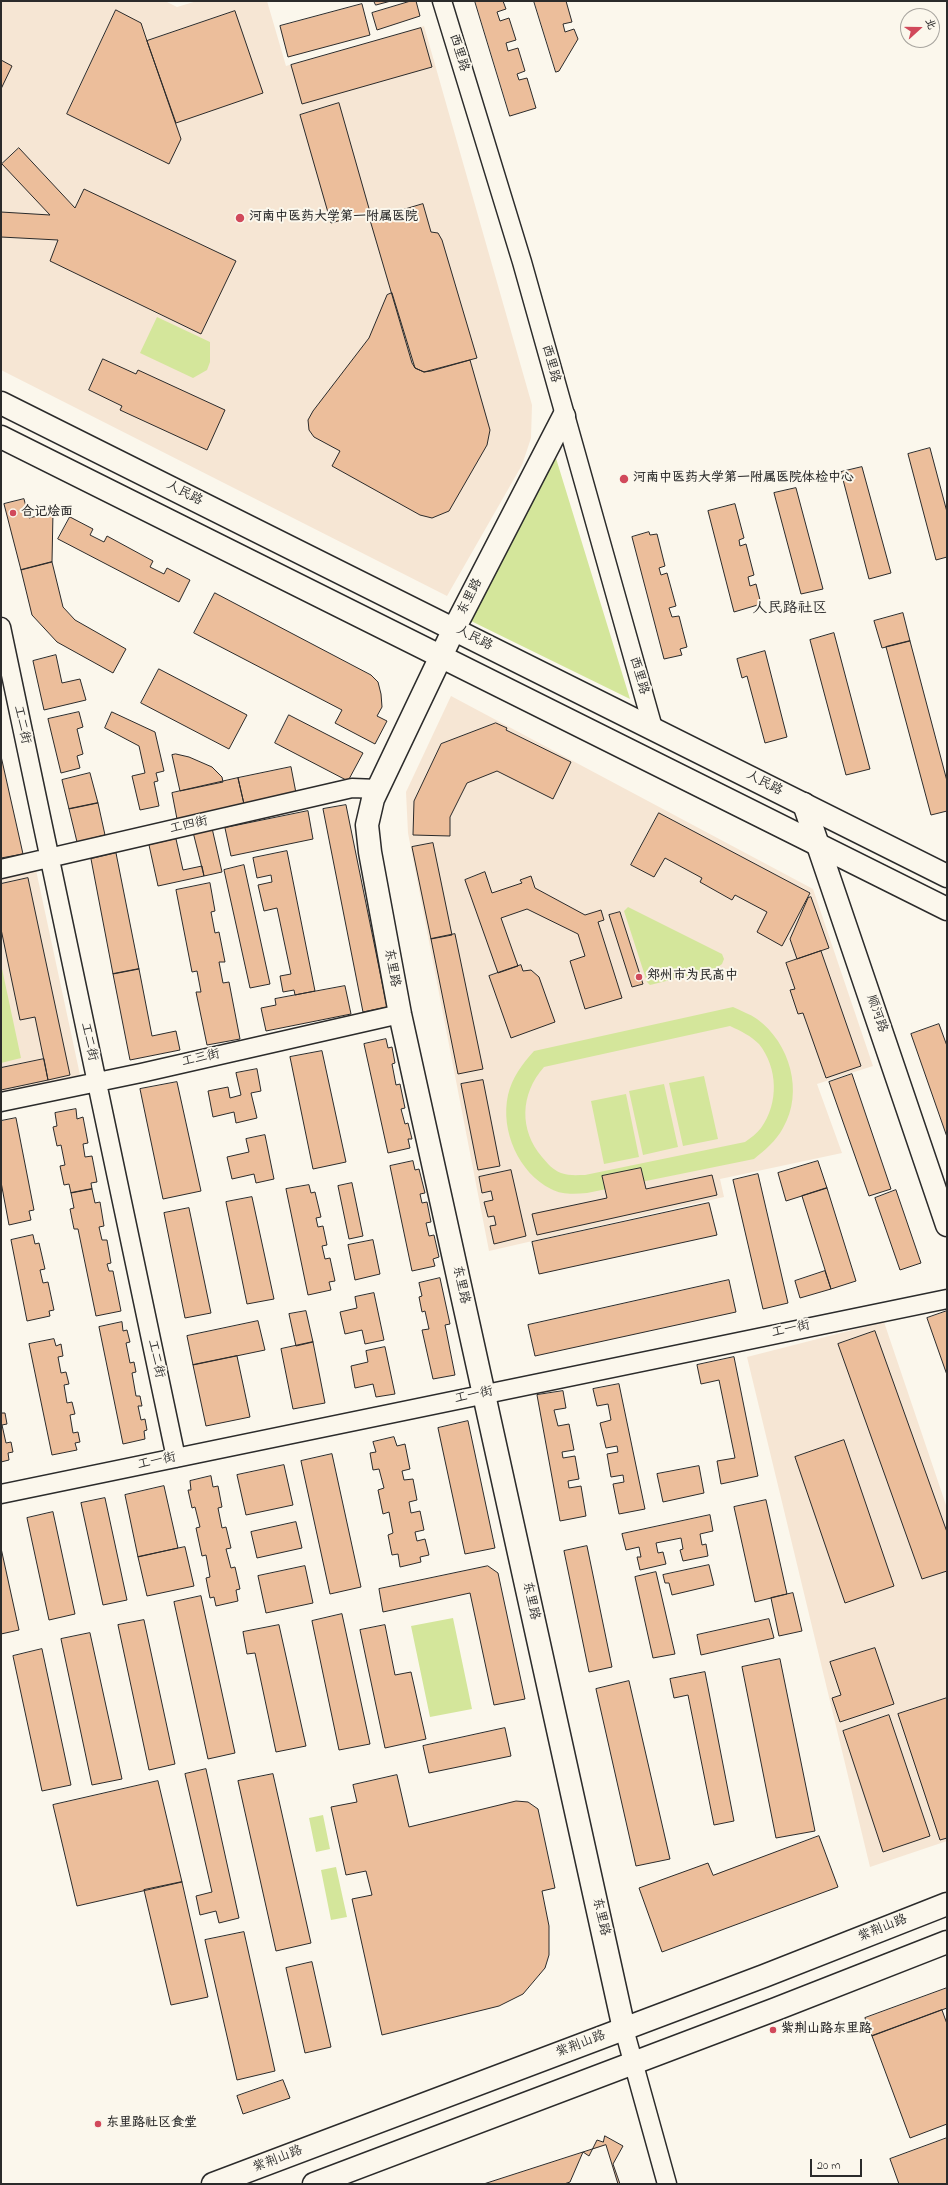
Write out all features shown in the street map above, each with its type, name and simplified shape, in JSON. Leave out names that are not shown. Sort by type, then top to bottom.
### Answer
[{"type":"main road","name":"人民路","points":[[1,403],[947,876]]},
{"type":"main road","name":"东里路","points":[[564,416],[454,629],[373,800],[368,825],[370,852],[400,1014],[624,2029]]},
{"type":"main road","points":[[1,437],[947,909]]},
{"type":"main road","name":"顺河路","points":[[804,804],[947,1225]]},
{"type":"main road","name":"紫荆山路","points":[[213,2184],[624,2029],[947,1904]]},
{"type":"main road","points":[[314,2184],[634,2063],[947,1942]]},
{"type":"street","name":"西里路","points":[[442,1],[522,262],[564,416],[653,728]]},
{"type":"street","name":"工二街","points":[[1,626],[176,1458]]},
{"type":"street","name":"工四街","points":[[1,869],[352,788],[378,789]]},
{"type":"street","name":"工三街","points":[[1,1102],[400,1014]]},
{"type":"street","name":"工一街","points":[[1,1494],[947,1298]]},
{"type":"street","name":"东里路","points":[[624,2029],[666,2184]]},
{"type":"shaded area","name":"河南中医药大学第一附属医院","points":[[1,1],[165,1],[177,7],[197,1],[267,1],[286,66],[424,26],[532,405],[531,438],[522,465],[447,596],[1,370]]},
{"type":"shaded area","name":"郑州市为民高中","points":[[451,696],[813,889],[873,1066],[817,1084],[842,1153],[720,1179],[724,1197],[489,1251],[408,833],[406,792]]},
{"type":"shaded area","points":[[36,870],[80,1075],[1,1092],[1,877]]},
{"type":"shaded area","points":[[884,1322],[947,1508],[947,1841],[870,1867],[747,1357]]},
{"type":"green space","points":[[157,317],[210,342],[210,362],[207,370],[193,378],[140,353]]},
{"type":"green space","points":[[555,455],[630,699],[471,621]]},
{"type":"green space","points":[[628,907],[722,954],[724,959],[722,964],[715,969],[650,985],[647,982],[624,911]]},
{"type":"green space","points":[[1,964],[21,1058],[1,1063]]},
{"type":"green space","points":[[733,1007],[757,1019],[778,1041],[790,1069],[793,1084],[789,1114],[783,1128],[774,1141],[754,1159],[587,1193],[564,1193],[551,1189],[540,1182],[521,1162],[514,1150],[507,1123],[506,1109],[512,1083],[525,1061],[534,1051]],"holes":[[[730,1026],[749,1036],[759,1044],[770,1064],[773,1075],[773,1097],[767,1118],[761,1128],[745,1142],[585,1175],[570,1175],[558,1172],[548,1164],[534,1146],[526,1124],[525,1112],[530,1089],[544,1067]]]},
{"type":"green space","points":[[704,1076],[718,1139],[683,1146],[669,1083]]},
{"type":"green space","points":[[664,1084],[678,1147],[643,1155],[629,1091]]},
{"type":"green space","points":[[626,1094],[639,1157],[604,1164],[591,1101]]},
{"type":"green space","points":[[453,1618],[472,1709],[430,1717],[411,1626]]},
{"type":"green space","points":[[323,1815],[330,1849],[316,1852],[309,1818]]},
{"type":"green space","points":[[336,1867],[347,1917],[331,1920],[321,1870]]},
{"type":"building","points":[[374,1],[391,1],[376,5]]},
{"type":"building","points":[[411,1],[416,1],[420,16],[377,30],[372,13]]},
{"type":"building","points":[[475,1],[503,1],[506,9],[497,12],[500,21],[509,18],[516,40],[506,43],[508,51],[518,48],[525,71],[517,74],[519,80],[527,78],[536,108],[510,116]]},
{"type":"building","points":[[534,1],[566,1],[572,22],[563,24],[565,32],[574,29],[578,39],[559,71],[556,72]]},
{"type":"building","points":[[362,4],[370,35],[288,57],[280,26]]},
{"type":"building","points":[[116,10],[141,23],[181,139],[169,164],[67,114]]},
{"type":"building","points":[[235,11],[263,93],[176,123],[147,41]]},
{"type":"building","points":[[421,28],[432,67],[302,104],[291,65]]},
{"type":"building","points":[[1,60],[12,66],[1,89]]},
{"type":"building","points":[[339,103],[370,212],[331,223],[300,115]]},
{"type":"building","points":[[19,148],[75,208],[84,189],[236,261],[201,334],[50,261],[58,240],[1,237],[1,212],[50,215],[2,164]]},
{"type":"building","points":[[423,204],[431,232],[438,233],[442,240],[477,358],[424,372],[415,368],[412,363],[370,220]]},
{"type":"building","points":[[392,293],[415,368],[424,372],[431,371],[470,360],[490,430],[487,445],[449,511],[432,518],[420,515],[332,466],[340,451],[314,437],[309,430],[308,420],[313,411],[369,338],[387,295]]},
{"type":"building","points":[[103,359],[136,374],[138,370],[225,410],[207,450],[120,410],[122,406],[89,390]]},
{"type":"building","points":[[930,448],[947,512],[947,557],[936,560],[908,454]]},
{"type":"building","points":[[862,467],[891,573],[869,579],[841,472]]},
{"type":"building","points":[[796,488],[823,589],[801,594],[774,493]]},
{"type":"building","points":[[24,499],[29,518],[53,512],[52,562],[21,570],[4,504]]},
{"type":"building","points":[[735,504],[744,538],[739,540],[740,546],[746,544],[754,575],[748,577],[750,586],[756,584],[761,604],[734,612],[708,511]]},
{"type":"building","points":[[70,517],[93,529],[90,535],[104,542],[107,536],[153,561],[150,567],[164,574],[167,568],[190,580],[179,602],[58,539]]},
{"type":"building","points":[[649,532],[650,535],[657,534],[665,566],[659,568],[661,575],[667,573],[676,606],[669,608],[672,617],[679,616],[687,647],[680,649],[682,655],[664,659],[632,537]]},
{"type":"building","points":[[52,562],[63,607],[75,620],[126,649],[113,673],[57,642],[32,615],[21,570]]},
{"type":"building","points":[[215,593],[371,675],[378,682],[381,694],[382,707],[377,716],[387,721],[375,744],[335,723],[342,710],[194,633]]},
{"type":"building","points":[[903,613],[910,641],[882,648],[874,621]]},
{"type":"building","points":[[834,633],[870,769],[846,775],[810,640]]},
{"type":"building","points":[[910,641],[947,781],[947,811],[931,815],[886,647]]},
{"type":"building","points":[[765,651],[787,737],[765,743],[747,676],[742,678],[737,659]]},
{"type":"building","points":[[56,655],[62,683],[80,679],[86,700],[44,710],[33,661]]},
{"type":"building","points":[[159,669],[247,715],[229,749],[141,703]]},
{"type":"building","points":[[79,712],[83,727],[77,729],[83,754],[77,756],[80,768],[61,773],[48,719]]},
{"type":"building","points":[[112,712],[155,732],[164,771],[156,773],[158,781],[154,782],[159,806],[140,810],[132,776],[145,773],[139,746],[105,728]]},
{"type":"building","points":[[289,715],[363,753],[348,781],[275,743]]},
{"type":"building","points":[[496,723],[507,728],[506,730],[571,762],[553,799],[497,771],[467,783],[450,817],[450,836],[413,835],[414,801],[441,744]]},
{"type":"building","points":[[176,754],[189,757],[212,767],[222,777],[223,782],[180,791],[172,755]]},
{"type":"building","points":[[1,756],[23,854],[1,858]]},
{"type":"building","points":[[291,767],[296,793],[244,804],[238,778]]},
{"type":"building","points":[[90,773],[98,803],[69,809],[62,780]]},
{"type":"building","points":[[238,778],[244,804],[177,819],[172,793]]},
{"type":"building","points":[[98,803],[105,835],[77,842],[69,809]]},
{"type":"building","points":[[346,805],[387,1007],[363,1012],[323,809]]},
{"type":"building","points":[[308,811],[313,839],[231,856],[225,828]]},
{"type":"building","points":[[659,813],[810,893],[782,946],[757,932],[767,912],[735,895],[732,900],[700,882],[702,878],[665,858],[654,877],[631,865]]},
{"type":"building","points":[[212,828],[222,872],[204,876],[193,832]]},
{"type":"building","points":[[176,839],[183,870],[202,866],[204,876],[158,886],[149,845]]},
{"type":"building","points":[[433,843],[452,935],[431,939],[412,847]]},
{"type":"building","points":[[287,851],[315,991],[295,995],[294,990],[283,992],[280,976],[291,974],[277,908],[264,911],[258,885],[272,882],[271,875],[257,878],[253,858]]},
{"type":"building","points":[[116,853],[139,969],[113,974],[91,859]]},
{"type":"building","points":[[244,865],[270,984],[250,988],[224,870]]},
{"type":"building","points":[[485,872],[492,893],[522,883],[520,880],[531,876],[535,888],[585,915],[601,910],[604,920],[598,922],[622,998],[585,1009],[570,961],[585,956],[578,934],[527,909],[501,918],[518,966],[498,973],[465,880]]},
{"type":"building","points":[[28,878],[70,1075],[48,1080],[35,1017],[20,1020],[1,929],[1,884]]},
{"type":"building","points":[[210,883],[215,911],[211,912],[215,933],[219,932],[225,962],[219,962],[223,983],[229,982],[240,1039],[207,1045],[196,992],[201,992],[197,971],[192,972],[176,890]]},
{"type":"building","points":[[811,897],[829,948],[797,959],[790,939],[808,898]]},
{"type":"building","points":[[620,912],[643,984],[632,987],[609,915]]},
{"type":"building","points":[[455,934],[483,1069],[458,1074],[431,939]]},
{"type":"building","points":[[821,951],[861,1066],[826,1078],[803,1013],[798,1014],[790,990],[795,989],[786,963]]},
{"type":"building","points":[[521,965],[523,971],[531,970],[539,977],[555,1022],[511,1038],[489,976]]},
{"type":"building","points":[[139,969],[152,1036],[176,1031],[180,1050],[130,1060],[113,974]]},
{"type":"building","points":[[345,986],[351,1014],[266,1031],[261,1008],[276,1005],[275,999]]},
{"type":"building","points":[[939,1024],[947,1046],[947,1137],[911,1034]]},
{"type":"building","points":[[386,1039],[388,1048],[392,1047],[395,1063],[392,1064],[396,1085],[400,1084],[405,1108],[401,1109],[405,1124],[408,1123],[412,1139],[408,1139],[410,1148],[388,1153],[364,1044]]},
{"type":"building","points":[[322,1051],[346,1162],[313,1169],[290,1057]]},
{"type":"building","points":[[44,1059],[48,1080],[1,1090],[1,1068]]},
{"type":"building","points":[[257,1069],[261,1091],[251,1093],[257,1118],[236,1123],[234,1112],[213,1117],[208,1091],[228,1087],[230,1098],[241,1095],[236,1073]]},
{"type":"building","points":[[852,1074],[891,1189],[869,1196],[829,1082]]},
{"type":"building","points":[[483,1080],[500,1166],[478,1170],[461,1084]]},
{"type":"building","points":[[177,1082],[201,1191],[163,1199],[140,1089]]},
{"type":"building","points":[[76,1109],[77,1119],[83,1117],[88,1143],[83,1144],[85,1157],[92,1156],[97,1182],[91,1183],[92,1189],[71,1193],[69,1184],[64,1185],[60,1166],[65,1165],[61,1145],[57,1146],[53,1127],[57,1126],[55,1113]]},
{"type":"building","points":[[16,1118],[34,1210],[29,1211],[31,1220],[9,1225],[1,1182],[1,1121]]},
{"type":"building","points":[[265,1135],[274,1179],[256,1183],[254,1174],[232,1179],[227,1157],[249,1152],[246,1139]]},
{"type":"building","points":[[413,1161],[415,1170],[419,1169],[425,1193],[420,1194],[422,1203],[427,1202],[431,1222],[426,1223],[429,1236],[434,1235],[439,1257],[433,1259],[435,1266],[412,1271],[390,1166]]},
{"type":"building","points":[[818,1161],[827,1188],[786,1201],[778,1173]]},
{"type":"building","points":[[641,1168],[646,1189],[712,1175],[717,1195],[537,1235],[532,1214],[607,1198],[602,1176]]},
{"type":"building","points":[[511,1170],[526,1236],[494,1244],[490,1226],[496,1225],[494,1216],[488,1217],[484,1202],[493,1200],[491,1191],[482,1193],[479,1177]]},
{"type":"building","points":[[758,1174],[788,1303],[763,1309],[733,1180]]},
{"type":"building","points":[[352,1183],[363,1236],[349,1239],[338,1186]]},
{"type":"building","points":[[309,1185],[311,1193],[315,1192],[321,1217],[316,1218],[318,1227],[323,1226],[327,1245],[322,1246],[325,1259],[330,1258],[335,1281],[329,1282],[331,1290],[308,1295],[286,1189]]},
{"type":"building","points":[[827,1188],[856,1281],[831,1289],[802,1196]]},
{"type":"building","points":[[92,1189],[95,1203],[100,1202],[104,1226],[99,1227],[102,1240],[107,1240],[111,1263],[107,1264],[109,1271],[113,1271],[121,1311],[96,1316],[78,1229],[74,1229],[70,1209],[74,1208],[71,1193]]},
{"type":"building","points":[[896,1190],[921,1263],[900,1270],[875,1198]]},
{"type":"building","points":[[252,1197],[274,1299],[247,1304],[226,1202]]},
{"type":"building","points":[[709,1203],[717,1235],[539,1274],[532,1242]]},
{"type":"building","points":[[189,1208],[211,1313],[185,1318],[164,1213]]},
{"type":"building","points":[[33,1235],[35,1244],[39,1243],[45,1269],[40,1270],[43,1283],[48,1282],[54,1310],[49,1311],[50,1316],[27,1321],[11,1240]]},
{"type":"building","points":[[373,1240],[380,1274],[355,1280],[348,1245]]},
{"type":"building","points":[[825,1271],[831,1289],[800,1298],[795,1281]]},
{"type":"building","points":[[440,1278],[450,1324],[445,1325],[455,1375],[433,1379],[422,1330],[429,1329],[425,1311],[422,1312],[419,1297],[422,1296],[419,1283]]},
{"type":"building","points":[[729,1280],[736,1312],[535,1356],[528,1325]]},
{"type":"building","points":[[374,1293],[384,1340],[365,1344],[362,1330],[345,1334],[340,1312],[357,1308],[355,1297]]},
{"type":"building","points":[[306,1311],[313,1342],[296,1346],[289,1314]]},
{"type":"building","points":[[947,1311],[947,1375],[927,1318]]},
{"type":"building","points":[[258,1321],[265,1350],[193,1365],[187,1336]]},
{"type":"building","points":[[122,1322],[123,1331],[127,1330],[130,1342],[126,1343],[130,1363],[134,1362],[136,1372],[132,1373],[136,1396],[140,1396],[142,1406],[138,1406],[141,1420],[145,1419],[147,1430],[144,1431],[145,1439],[123,1444],[99,1327]]},
{"type":"building","points":[[875,1331],[947,1532],[947,1571],[922,1579],[838,1344]]},
{"type":"building","points":[[54,1339],[56,1346],[61,1344],[63,1356],[58,1357],[61,1373],[66,1372],[69,1384],[64,1385],[67,1403],[72,1402],[75,1414],[70,1415],[73,1433],[78,1432],[80,1442],[75,1443],[77,1450],[52,1455],[29,1344]]},
{"type":"building","points":[[313,1342],[325,1403],[293,1409],[281,1349]]},
{"type":"building","points":[[385,1347],[395,1394],[376,1397],[373,1384],[355,1388],[351,1366],[368,1362],[366,1351]]},
{"type":"building","points":[[237,1356],[250,1417],[206,1426],[193,1365]]},
{"type":"building","points":[[734,1357],[758,1476],[721,1484],[717,1461],[735,1458],[719,1380],[701,1384],[697,1365]]},
{"type":"building","points":[[619,1384],[645,1509],[619,1514],[613,1484],[624,1482],[623,1475],[611,1477],[607,1454],[618,1452],[617,1446],[606,1448],[600,1423],[611,1420],[608,1404],[597,1406],[593,1389]]},
{"type":"building","points":[[563,1391],[566,1408],[554,1410],[558,1426],[569,1424],[574,1450],[562,1452],[563,1458],[575,1456],[579,1479],[568,1481],[569,1488],[581,1486],[586,1516],[560,1521],[537,1395]]},
{"type":"building","points":[[1,1413],[5,1413],[7,1424],[2,1425],[6,1443],[11,1442],[13,1452],[8,1453],[9,1460],[1,1462]]},
{"type":"building","points":[[468,1421],[495,1548],[465,1554],[438,1428]]},
{"type":"building","points":[[394,1437],[397,1446],[405,1444],[410,1469],[402,1471],[404,1480],[413,1479],[417,1500],[409,1502],[411,1513],[420,1511],[424,1530],[415,1532],[417,1541],[425,1539],[429,1555],[420,1557],[421,1562],[400,1567],[398,1554],[392,1555],[388,1535],[393,1533],[389,1512],[383,1514],[378,1490],[384,1488],[379,1469],[373,1470],[370,1453],[376,1452],[373,1442]]},
{"type":"building","points":[[844,1440],[894,1586],[845,1603],[795,1457]]},
{"type":"building","points":[[332,1454],[361,1587],[330,1594],[301,1461]]},
{"type":"building","points":[[284,1465],[293,1505],[246,1515],[237,1475]]},
{"type":"building","points":[[699,1466],[704,1493],[663,1502],[657,1474]]},
{"type":"building","points":[[211,1476],[213,1487],[218,1486],[222,1507],[218,1508],[222,1528],[226,1527],[231,1548],[226,1549],[231,1568],[235,1567],[240,1589],[236,1590],[238,1601],[216,1606],[214,1597],[210,1598],[206,1578],[210,1577],[206,1555],[202,1556],[196,1528],[200,1527],[195,1507],[192,1508],[188,1490],[191,1490],[190,1481]]},
{"type":"building","points":[[164,1486],[178,1548],[138,1557],[125,1495]]},
{"type":"building","points":[[105,1498],[127,1600],[103,1605],[81,1503]]},
{"type":"building","points":[[766,1500],[787,1594],[755,1602],[734,1507]]},
{"type":"building","points":[[53,1512],[75,1614],[49,1620],[27,1518]]},
{"type":"building","points":[[710,1515],[713,1531],[700,1534],[702,1545],[706,1544],[708,1556],[683,1561],[680,1550],[683,1549],[681,1538],[656,1543],[658,1553],[663,1552],[666,1564],[640,1570],[637,1557],[641,1557],[639,1547],[626,1550],[622,1534]]},
{"type":"building","points":[[296,1522],[302,1548],[257,1558],[251,1532]]},
{"type":"building","points":[[587,1546],[612,1667],[589,1672],[564,1551]]},
{"type":"building","points":[[185,1547],[194,1586],[147,1596],[138,1557]]},
{"type":"building","points":[[1,1548],[19,1630],[1,1634]]},
{"type":"building","points":[[709,1565],[714,1585],[672,1595],[669,1583],[665,1583],[663,1575]]},
{"type":"building","points":[[305,1566],[313,1603],[266,1613],[258,1576]]},
{"type":"building","points":[[488,1566],[498,1573],[525,1699],[494,1705],[470,1593],[383,1612],[379,1589]]},
{"type":"building","points":[[656,1572],[675,1654],[653,1658],[635,1577]]},
{"type":"building","points":[[793,1593],[802,1631],[779,1636],[771,1598]]},
{"type":"building","points":[[201,1596],[235,1753],[208,1759],[174,1602]]},
{"type":"building","points":[[342,1614],[370,1744],[339,1750],[312,1621]]},
{"type":"building","points":[[769,1619],[774,1638],[701,1655],[697,1635]]},
{"type":"building","points":[[144,1620],[175,1764],[149,1770],[118,1625]]},
{"type":"building","points":[[279,1625],[306,1746],[276,1752],[255,1653],[247,1654],[243,1632]]},
{"type":"building","points":[[385,1625],[395,1675],[411,1672],[426,1739],[385,1748],[360,1630]]},
{"type":"building","points":[[90,1633],[122,1779],[92,1785],[61,1639]]},
{"type":"building","points":[[875,1648],[894,1704],[840,1722],[832,1698],[841,1695],[830,1662]]},
{"type":"building","points":[[42,1649],[71,1785],[42,1791],[13,1656]]},
{"type":"building","points":[[780,1659],[815,1831],[776,1838],[742,1667]]},
{"type":"building","points":[[705,1672],[734,1821],[714,1825],[688,1695],[674,1698],[670,1679]]},
{"type":"building","points":[[629,1681],[670,1859],[636,1866],[596,1689]]},
{"type":"building","points":[[947,1698],[947,1838],[940,1840],[898,1714]]},
{"type":"building","points":[[889,1715],[930,1836],[883,1852],[843,1731]]},
{"type":"building","points":[[505,1728],[511,1756],[429,1773],[423,1746]]},
{"type":"building","points":[[206,1769],[239,1918],[219,1923],[216,1911],[200,1915],[196,1896],[212,1892],[185,1774]]},
{"type":"building","points":[[273,1774],[311,1943],[276,1951],[238,1781]]},
{"type":"building","points":[[397,1775],[409,1827],[516,1801],[528,1802],[538,1809],[555,1888],[542,1891],[549,1926],[549,1955],[545,1968],[523,1994],[499,2006],[382,2035],[352,1899],[372,1895],[366,1871],[346,1875],[331,1807],[357,1802],[353,1785]]},
{"type":"building","points":[[158,1781],[182,1882],[77,1906],[53,1805]]},
{"type":"building","points":[[819,1836],[838,1887],[662,1952],[639,1888],[708,1863],[713,1875]]},
{"type":"building","points":[[182,1882],[208,1997],[171,2005],[144,1890]]},
{"type":"building","points":[[244,1932],[275,2071],[237,2080],[205,1940]]},
{"type":"building","points":[[312,1962],[331,2047],[305,2053],[286,1968]]},
{"type":"building","points":[[947,1988],[947,2008],[872,2036],[865,2018]]},
{"type":"building","points":[[942,2010],[947,2024],[947,2124],[910,2138],[872,2036]]},
{"type":"building","points":[[283,2080],[290,2098],[243,2114],[237,2096]]},
{"type":"building","points":[[605,2136],[623,2146],[613,2164],[620,2184],[564,2184],[570,2182],[583,2152],[589,2156],[597,2140],[603,2142]]},
{"type":"building","points":[[947,2138],[947,2184],[899,2184],[890,2159]]},
{"type":"building","points":[[606,2145],[618,2184],[484,2184]]},
{"type":"place","name":"河南中医药大学第一附属医院","points":[[240,218]]},
{"type":"place","name":"河南中医药大学第一附属医院体检中心","points":[[624,479]]},
{"type":"place","name":"合记烩面","points":[[13,513]]},
{"type":"place","name":"郑州市为民高中","points":[[639,977]]},
{"type":"place","name":"紫荆山路东里路","points":[[773,2030]]},
{"type":"place","name":"东里路社区食堂","points":[[98,2124]]},
{"type":"district","name":"人民路社区","points":[[790,610]]}]
